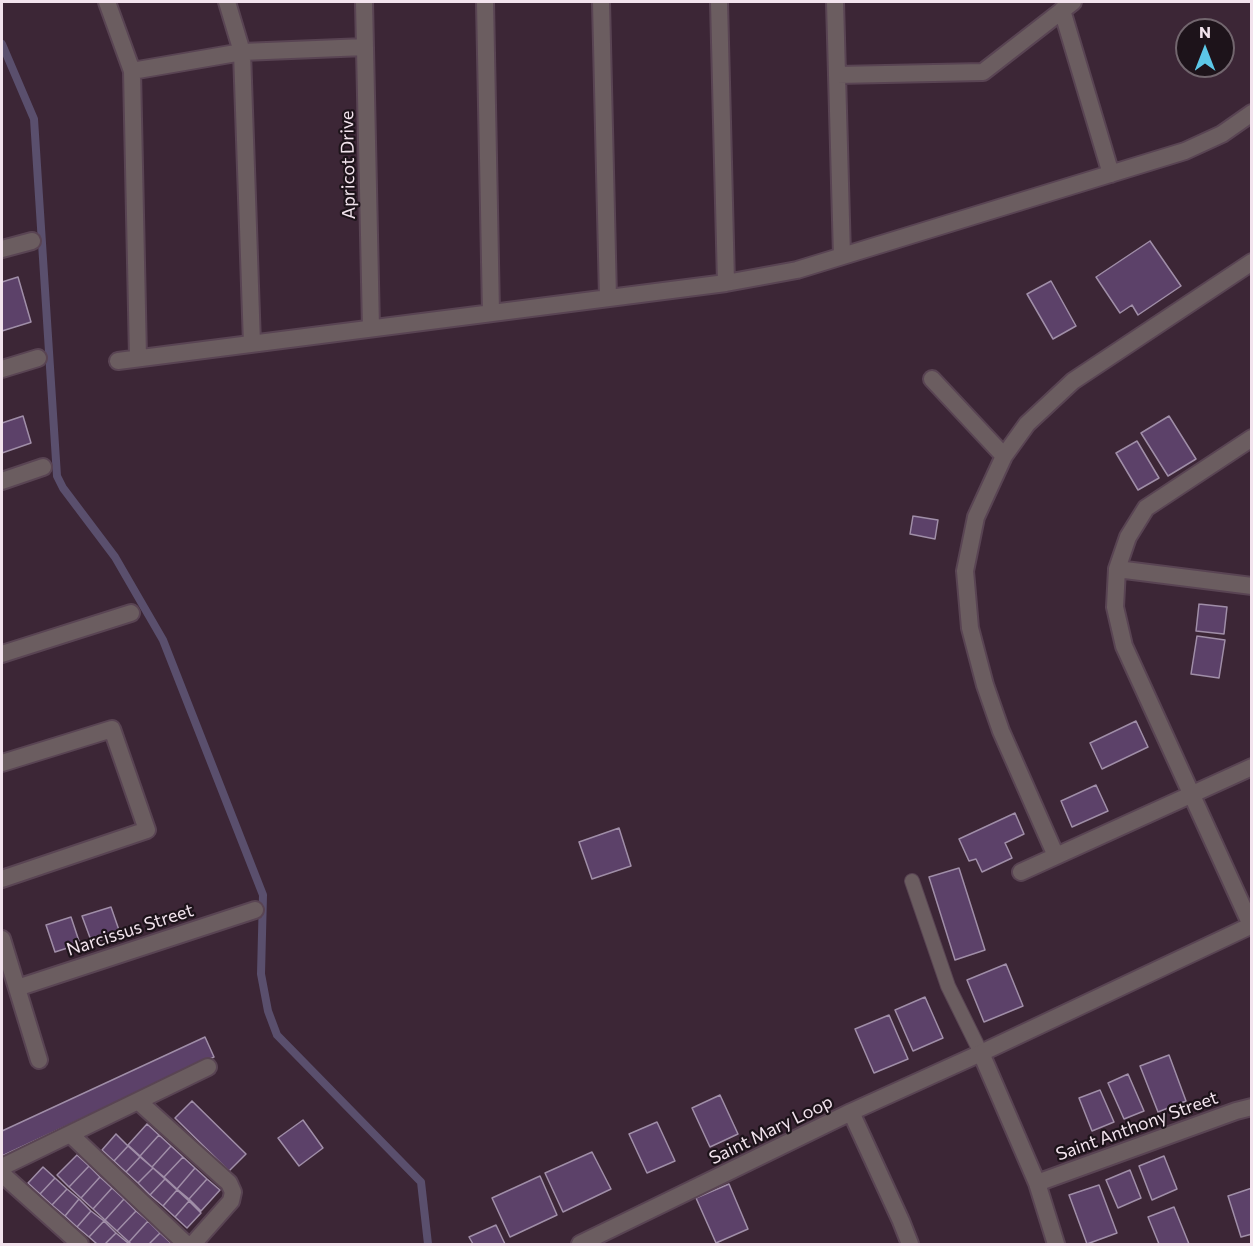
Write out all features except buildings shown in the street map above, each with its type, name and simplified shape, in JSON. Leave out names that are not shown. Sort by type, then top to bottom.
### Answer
[{"type":"street","points":[[107,2],[132,71],[138,358]]},
{"type":"street","points":[[227,2],[242,51],[252,344]]},
{"type":"street","name":"Apricot Drive","points":[[364,2],[371,328]]},
{"type":"street","points":[[485,2],[491,313]]},
{"type":"street","points":[[601,2],[608,298]]},
{"type":"street","points":[[719,2],[726,282]]},
{"type":"street","points":[[835,2],[842,256]]},
{"type":"street","points":[[837,75],[983,72],[1067,6],[1111,174]]},
{"type":"street","points":[[132,71],[242,51],[365,47]]},
{"type":"street","points":[[118,361],[608,298],[797,270],[1185,151],[1222,134],[1251,113]]},
{"type":"street","points":[[2,246],[32,241]]},
{"type":"street","points":[[1056,856],[1001,731],[985,685],[970,628],[965,571],[976,517],[1004,456],[1027,424],[1073,381],[1251,262]]},
{"type":"street","points":[[2,369],[38,358]]},
{"type":"street","points":[[932,379],[1004,456]]},
{"type":"street","points":[[1251,438],[1146,508],[1128,537],[1117,569],[1115,606],[1124,646],[1251,925]]},
{"type":"street","points":[[2,481],[43,467]]},
{"type":"street","points":[[1117,569],[1251,586]]},
{"type":"street","points":[[2,654],[131,613]]},
{"type":"street","points":[[2,763],[112,729],[147,830],[2,879]]},
{"type":"street","points":[[1021,872],[1251,767]]},
{"type":"street","name":"Narcissus Street","points":[[17,988],[255,910]]},
{"type":"street","name":"Saint Mary Loop","points":[[580,1245],[607,1239],[851,1112],[1251,925]]},
{"type":"street","points":[[2,939],[39,1060]]},
{"type":"street","points":[[981,1053],[1037,1183],[1056,1245]]},
{"type":"street","points":[[2,1167],[208,1067]]},
{"type":"street","points":[[138,1101],[230,1184],[233,1192],[231,1202],[193,1245]]},
{"type":"street","name":"Saint Anthony Street","points":[[1037,1183],[1251,1107]]},
{"type":"street","points":[[851,1112],[910,1245]]},
{"type":"street","points":[[69,1134],[186,1245]]},
{"type":"street","points":[[2,1174],[81,1245]]},
{"type":"lane","points":[[912,881],[948,986],[981,1053]]},
{"type":"waterway","points":[[2,44],[34,119],[57,476],[63,488],[115,557],[163,640],[263,895],[261,974],[268,1011],[277,1035],[421,1182],[428,1244]]}]
